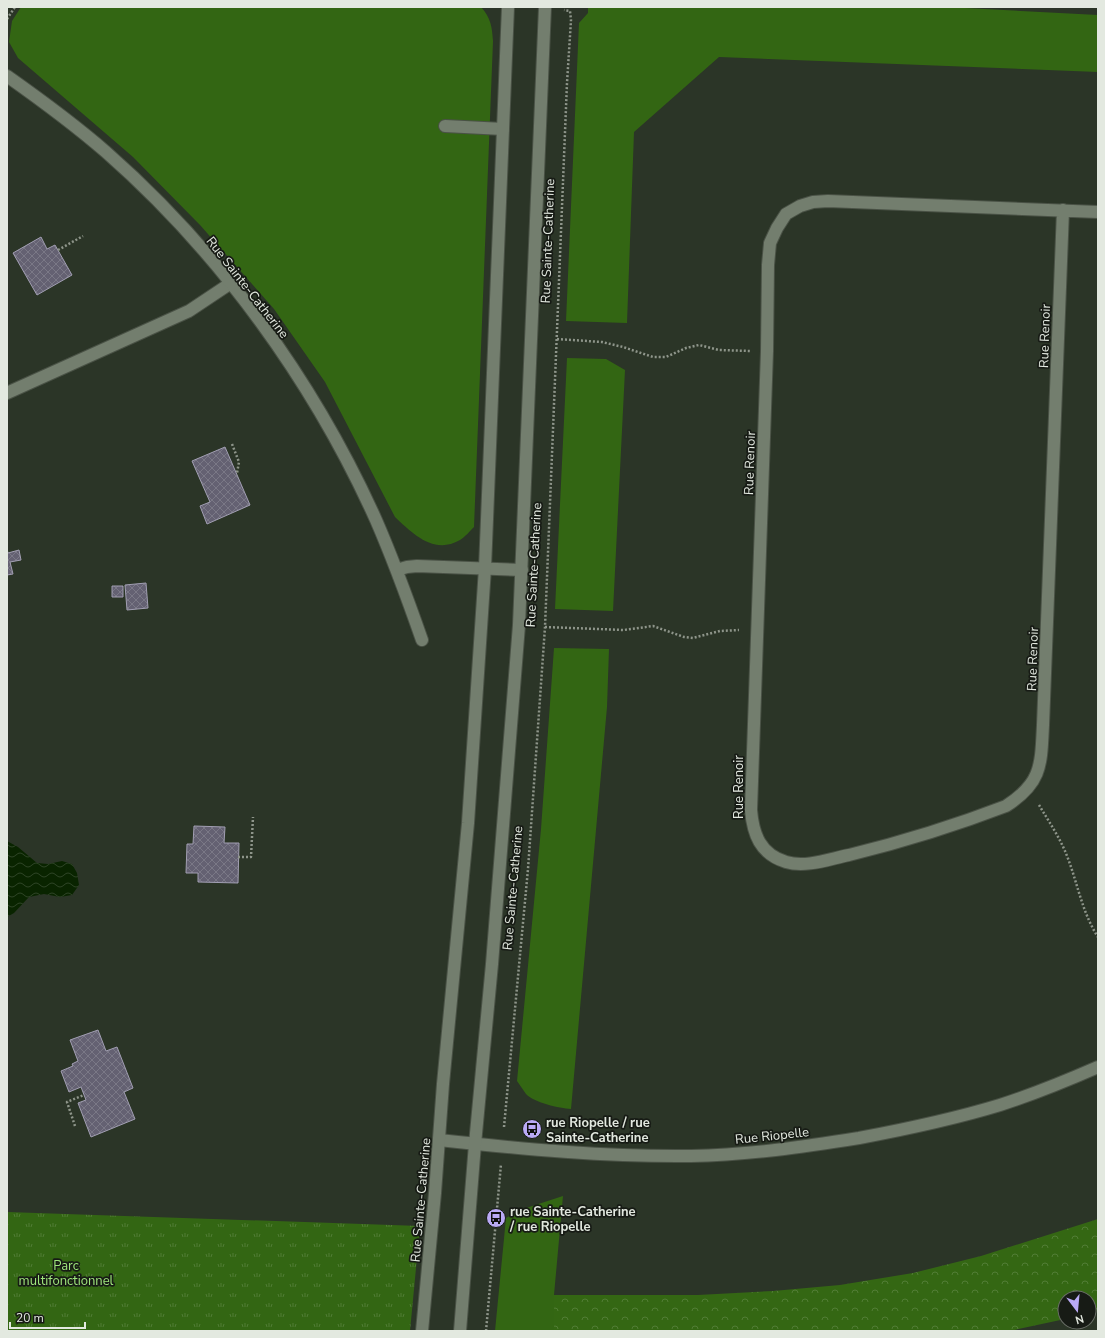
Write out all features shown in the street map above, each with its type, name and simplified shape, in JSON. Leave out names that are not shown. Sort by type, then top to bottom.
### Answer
[{"type":"street","name":"Rue Sainte-Catherine","points":[[422,1331],[438,1140],[468,823],[485,568],[508,7]]},
{"type":"street","name":"Rue Sainte-Catherine","points":[[460,1331],[508,774],[522,570],[545,7]]},
{"type":"street","name":"Rue Sainte-Catherine","points":[[7,76],[71,123],[107,153],[159,202],[231,283],[263,326],[295,371],[324,418],[357,480],[397,570],[422,640]]},
{"type":"street","points":[[446,126],[503,129]]},
{"type":"street","name":"Rue Renoir","points":[[1064,210],[1043,725],[1041,757],[1038,772],[1026,791],[1006,806],[921,836],[879,848],[815,863],[786,862],[765,850],[757,839],[752,826],[751,803],[768,265],[770,243],[777,228],[786,214],[800,206],[821,201],[1064,210],[1098,212]]},
{"type":"street","points":[[7,394],[189,311],[231,283]]},
{"type":"street","name":"Rue Sainte-Catherine","points":[[397,570],[417,566],[522,570]]},
{"type":"street","name":"Rue Riopelle","points":[[438,1140],[581,1153],[658,1156],[738,1154],[779,1150],[822,1144],[925,1125],[1006,1103],[1098,1067]]},
{"type":"path","points":[[7,19],[15,7]]},
{"type":"path","name":"Rue Sainte-Catherine","points":[[505,1120],[528,869],[544,627],[570,11]]},
{"type":"path","points":[[58,250],[83,236]]},
{"type":"path","points":[[557,339],[602,342],[653,357],[666,357],[686,348],[699,345],[718,350],[748,351]]},
{"type":"path","points":[[232,444],[239,462],[237,473]]},
{"type":"path","points":[[544,627],[624,630],[653,626],[684,638],[693,638],[720,631],[738,630]]},
{"type":"path","points":[[1039,806],[1064,849],[1084,910],[1090,925],[1098,937]]},
{"type":"path","points":[[238,857],[251,857],[253,817]]},
{"type":"path","points":[[75,1126],[67,1102],[84,1095]]},
{"type":"path","points":[[486,1331],[500,1167]]},
{"type":"green space","points":[[21,7],[481,7],[487,15],[490,23],[493,41],[474,527],[464,537],[450,544],[433,544],[417,536],[395,517],[325,382],[274,309],[200,225],[133,157],[18,58],[9,42],[12,21]]},
{"type":"green space","points":[[588,7],[946,7],[1098,15],[1098,72],[719,57],[634,132],[627,323],[566,321],[579,23],[588,13]]},
{"type":"green space","points":[[567,358],[606,359],[625,370],[613,611],[555,609]]},
{"type":"green space","points":[[554,648],[609,649],[607,707],[571,1109],[554,1106],[535,1100],[526,1094],[517,1081],[541,829]]},
{"type":"green space","points":[[563,1196],[554,1295],[554,1331],[495,1331],[506,1218],[520,1210]]},
{"type":"green space","name":"Parc multifonctionnel","points":[[7,1212],[420,1226],[410,1331],[7,1331]]},
{"type":"green space","points":[[1098,1219],[1098,1310],[1097,1290],[1057,1290],[1057,1321],[1014,1330],[554,1331],[554,1295],[698,1295],[773,1291],[840,1285],[913,1273],[981,1256]]},
{"type":"water","points":[[7,841],[18,847],[37,863],[48,864],[62,861],[72,864],[77,873],[79,885],[72,895],[60,897],[44,894],[29,897],[14,913],[7,917]]},
{"type":"building","points":[[41,237],[47,249],[55,245],[72,275],[37,295],[13,253]]},
{"type":"building","points":[[225,447],[250,505],[207,524],[200,506],[210,502],[192,461]]},
{"type":"building","points":[[7,549],[8,553],[19,550],[21,560],[10,562],[13,574],[7,575]]},
{"type":"building","points":[[146,583],[148,608],[127,610],[125,585]]},
{"type":"building","points":[[112,586],[123,586],[123,597],[112,597]]},
{"type":"building","points":[[194,826],[225,827],[224,843],[239,843],[238,883],[198,882],[198,873],[186,873],[187,844],[193,844]]},
{"type":"building","points":[[98,1030],[106,1051],[117,1047],[133,1088],[124,1092],[135,1119],[91,1137],[78,1103],[86,1100],[81,1087],[69,1092],[61,1071],[73,1066],[72,1064],[78,1061],[70,1040]]},
{"type":"place","name":"rue Riopelle / rue Sainte-Catherine","points":[[532,1129]]},
{"type":"place","name":"rue Sainte-Catherine / rue Riopelle","points":[[496,1218]]}]
